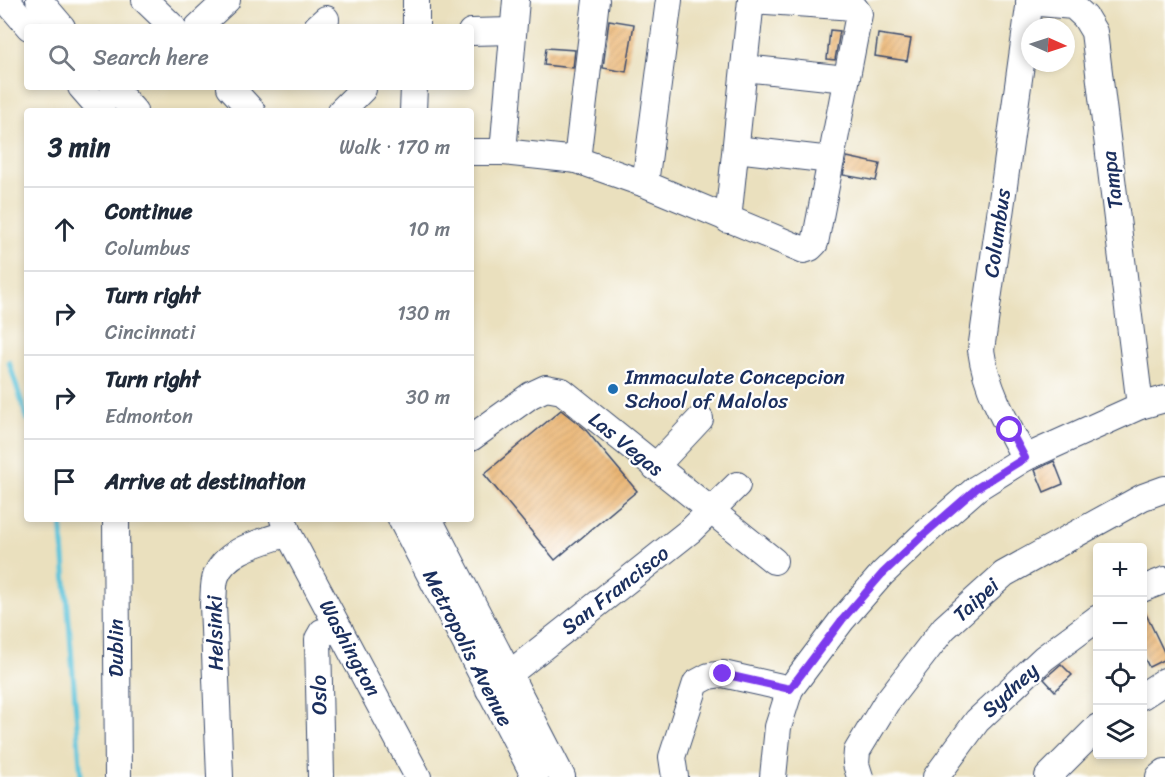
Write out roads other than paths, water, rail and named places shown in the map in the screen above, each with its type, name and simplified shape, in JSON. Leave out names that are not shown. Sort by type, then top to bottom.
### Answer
[{"type":"street","points":[[6,0],[27,24]]},
{"type":"street","points":[[39,0],[59,24]]},
{"type":"street","points":[[145,0],[170,24]]},
{"type":"street","points":[[201,24],[227,0]]},
{"type":"street","points":[[416,0],[416,24]]},
{"type":"street","points":[[502,152],[516,0]]},
{"type":"street","points":[[577,160],[596,0]]},
{"type":"street","points":[[645,184],[669,0]]},
{"type":"street","points":[[474,152],[502,152],[577,160],[645,184],[728,220],[804,250],[810,248],[815,243],[859,14],[854,7],[818,2],[751,0],[728,220]]},
{"type":"street","name":"Tampa","points":[[1030,1],[1073,6],[1085,17],[1094,32],[1140,406]]},
{"type":"street","name":"Columbus","points":[[1025,458],[987,378],[981,350],[1030,1]]},
{"type":"street","points":[[474,32],[513,31]]},
{"type":"street","points":[[744,68],[846,79]]},
{"type":"street","points":[[84,90],[99,108]]},
{"type":"street","points":[[116,90],[131,108]]},
{"type":"street","points":[[344,108],[362,90]]},
{"type":"street","points":[[413,108],[414,90]]},
{"type":"street","points":[[736,149],[831,160]]},
{"type":"street","name":"Las Vegas","points":[[474,436],[546,388],[562,391],[774,561]]},
{"type":"street","points":[[772,777],[778,727],[790,689],[842,620],[882,574],[977,488],[1025,458],[1140,406],[1165,399]]},
{"type":"street","points":[[655,467],[700,419]]},
{"type":"street","name":"San Francisco","points":[[499,682],[691,530],[737,485]]},
{"type":"street","name":"Taipei","points":[[860,777],[856,764],[857,751],[886,703],[944,628],[1004,574],[1143,497],[1165,489]]},
{"type":"street","name":"Dublin","points":[[116,522],[118,777]]},
{"type":"street","name":"Metropolis Avenue","points":[[403,522],[499,682],[562,777]]},
{"type":"street","name":"Metropolis Avenue","points":[[430,522],[499,682],[536,777]]},
{"type":"street","name":"Washington","points":[[285,526],[418,777]]},
{"type":"street","name":"Helsinki","points":[[220,777],[213,604],[215,577],[222,566],[235,554],[285,526]]},
{"type":"street","points":[[1147,588],[1165,580]]},
{"type":"street","name":"Sydney","points":[[936,777],[977,721],[1044,658],[1093,622]]},
{"type":"street","name":"Oslo","points":[[321,777],[318,639],[322,632],[340,630]]},
{"type":"street","points":[[675,777],[672,757],[696,683],[709,676],[723,674],[790,689]]},
{"type":"street","points":[[1147,693],[1165,681]]},
{"type":"street","points":[[1047,777],[1093,732]]},
{"type":"street","points":[[1159,777],[1165,772]]},
{"type":"waterway","points":[[9,362],[24,410]]},
{"type":"waterway","points":[[61,522],[81,777]]},
{"type":"place","name":"Immaculate Concepcion School of Malolos","points":[[613,389]]}]
